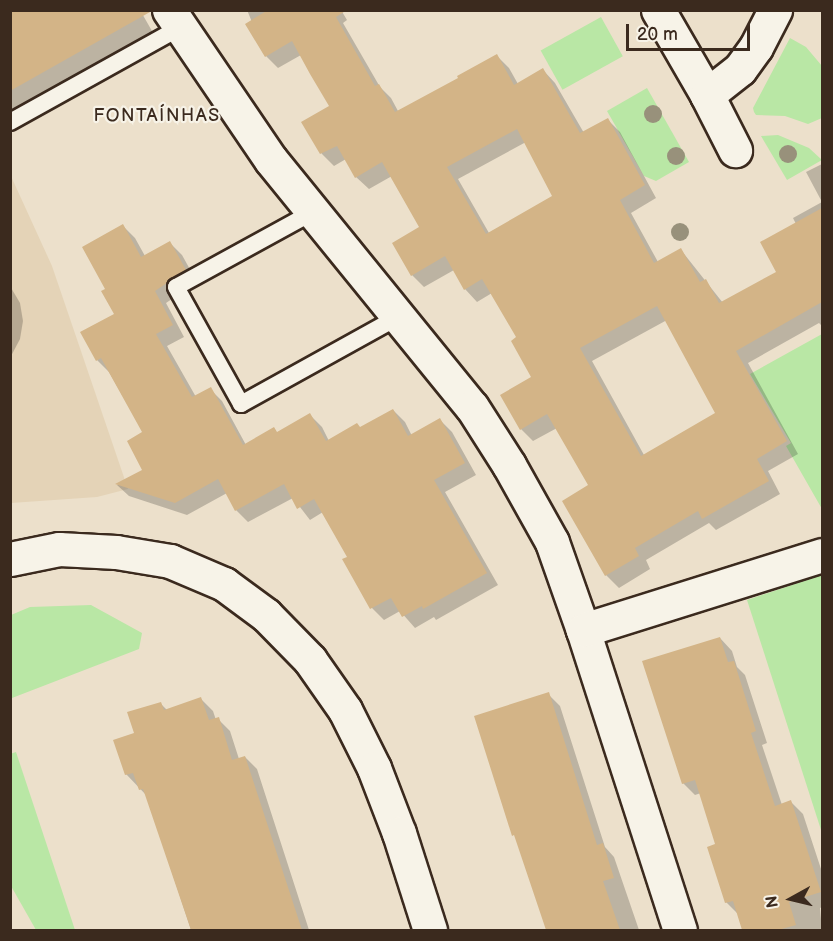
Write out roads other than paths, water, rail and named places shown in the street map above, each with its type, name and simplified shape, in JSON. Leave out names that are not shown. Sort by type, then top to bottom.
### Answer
[{"type":"street","points":[[658,10],[707,95],[735,150]]},
{"type":"street","points":[[707,95],[740,69],[756,47],[775,10]]},
{"type":"street","points":[[174,19],[271,160],[472,407],[509,465],[552,542],[583,630],[680,930]]},
{"type":"street","points":[[10,559],[59,549],[116,552],[170,561],[224,584],[266,615],[310,660],[345,710],[374,768],[399,833],[430,930]]},
{"type":"street","points":[[583,630],[822,555]]},
{"type":"lane","points":[[10,122],[174,19]]},
{"type":"lane","points":[[313,212],[176,287],[241,404],[398,317]]},
{"type":"district","name":"FONTAÍNHAS","points":[[157,116]]}]
